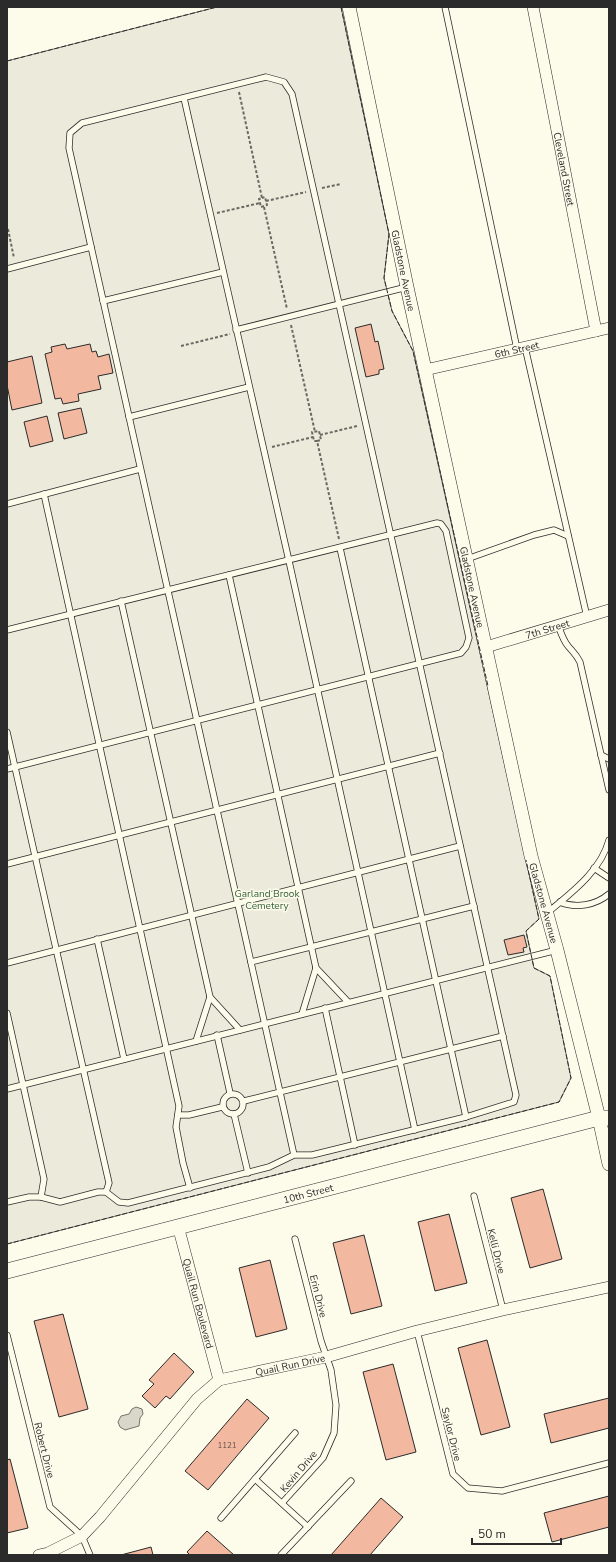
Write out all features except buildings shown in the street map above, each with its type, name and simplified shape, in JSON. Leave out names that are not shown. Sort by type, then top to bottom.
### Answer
[{"type":"main road","name":"10th Street","points":[[7,1271],[606,1116]]},
{"type":"street","name":"Gladstone Avenue","points":[[348,7],[407,287],[532,856],[557,950],[606,1116],[609,1164]]},
{"type":"street","name":"Cleveland Street","points":[[532,7],[596,331]]},
{"type":"street","name":"6th Street","points":[[425,370],[609,328]]},
{"type":"street","name":"7th Street","points":[[486,648],[609,610]]},
{"type":"street","name":"Quail Run Boulevard","points":[[178,1226],[219,1380]]},
{"type":"street","name":"Quail Run Drive","points":[[39,1555],[48,1553],[82,1536],[100,1517],[197,1399],[219,1380],[326,1357],[502,1310],[609,1287]]},
{"type":"lane","points":[[444,7],[521,348],[587,617]]},
{"type":"lane","points":[[7,1202],[29,1197],[41,1197],[60,1202],[98,1192],[106,1192],[119,1202],[128,1203],[269,1167],[294,1155],[312,1155],[466,1117],[514,1102],[516,1095],[292,94],[284,82],[266,77],[82,123],[70,133],[69,148],[294,1155]]},
{"type":"lane","points":[[184,98],[289,560],[415,1130]]},
{"type":"lane","points":[[7,269],[91,246]]},
{"type":"lane","points":[[103,301],[223,272]]},
{"type":"lane","points":[[237,331],[407,287]]},
{"type":"lane","points":[[129,417],[249,387]]},
{"type":"lane","points":[[7,504],[140,469]]},
{"type":"lane","points":[[44,494],[179,1106],[176,1127],[183,1163],[190,1188]]},
{"type":"lane","points":[[7,630],[437,523],[441,524],[446,531],[469,638],[466,647],[461,653],[7,768]]},
{"type":"lane","points":[[466,559],[534,534],[554,530],[568,536]]},
{"type":"lane","points":[[340,548],[466,1117]]},
{"type":"lane","points":[[229,575],[316,968],[302,1014]]},
{"type":"lane","points":[[121,601],[210,996],[240,1030]]},
{"type":"lane","points":[[558,626],[563,639],[576,653],[580,662],[609,790]]},
{"type":"lane","points":[[7,732],[108,1183],[106,1192]]},
{"type":"lane","points":[[7,864],[440,753]]},
{"type":"lane","points":[[601,755],[609,759]]},
{"type":"lane","points":[[547,913],[574,890],[594,868],[603,855],[609,840]]},
{"type":"lane","points":[[7,963],[460,846]]},
{"type":"lane","points":[[594,868],[609,878]]},
{"type":"lane","points":[[560,902],[569,906],[590,904],[602,900],[609,894]]},
{"type":"lane","points":[[251,962],[474,906]]},
{"type":"lane","points":[[97,940],[124,1059]]},
{"type":"lane","points":[[7,1089],[348,1002],[488,969],[557,950]]},
{"type":"lane","points":[[316,968],[348,1002]]},
{"type":"lane","points":[[196,1041],[210,996]]},
{"type":"lane","points":[[325,1008],[355,1145]]},
{"type":"lane","points":[[7,1013],[44,1179],[41,1197]]},
{"type":"lane","points":[[218,1036],[230,1093]]},
{"type":"lane","points":[[244,1101],[503,1036]]},
{"type":"lane","points":[[230,1093],[239,1094],[244,1101],[242,1110],[234,1114],[227,1113],[222,1107],[223,1098],[230,1093]]},
{"type":"lane","points":[[178,1115],[189,1115],[222,1107]]},
{"type":"lane","points":[[234,1114],[248,1173]]},
{"type":"lane","name":"Kelli Drive","points":[[474,1196],[502,1310]]},
{"type":"lane","name":"Erin Drive","points":[[295,1239],[326,1357]]},
{"type":"lane","name":"Saylor Drive","points":[[417,1332],[454,1474],[468,1488],[502,1491],[609,1463]]},
{"type":"lane","name":"Robert Drive","points":[[7,1335],[50,1507],[82,1536],[90,1555]]},
{"type":"lane","name":"Kevin Drive","points":[[282,1504],[322,1458],[334,1433],[336,1405],[331,1370],[326,1357]]},
{"type":"lane","points":[[221,1518],[296,1433]]},
{"type":"lane","points":[[255,1479],[308,1527]]},
{"type":"lane","points":[[281,1555],[351,1481]]},
{"type":"path","points":[[237,85],[262,198],[259,199],[261,207],[264,207],[267,205],[265,197],[262,198]]},
{"type":"path","points":[[266,201],[341,184]]},
{"type":"path","points":[[210,214],[260,203]]},
{"type":"path","points":[[8,229],[16,267]]},
{"type":"path","points":[[182,346],[237,331]]},
{"type":"path","points":[[320,436],[366,424]]},
{"type":"path","points":[[319,431],[321,440],[317,441],[314,442],[312,432],[319,431]]},
{"type":"path","points":[[263,449],[313,437]]},
{"type":"path","points":[[317,441],[340,548]]},
{"type":"green space","name":"Garland Brook Cemetery","points":[[217,7],[341,7],[389,234],[384,278],[392,311],[413,351],[539,919],[526,931],[534,968],[550,976],[571,1078],[559,1102],[7,1244],[7,61]]},
{"type":"shaded area","points":[[136,1407],[142,1409],[143,1414],[140,1418],[139,1426],[125,1430],[120,1427],[118,1422],[121,1416],[129,1414],[132,1409]]},
{"type":"fence","points":[[7,61],[217,7]]},
{"type":"fence","points":[[341,7],[389,234],[384,278],[392,311],[413,351],[488,686]]},
{"type":"fence","points":[[7,1244],[559,1102],[571,1078],[550,976],[534,968],[526,931],[539,919],[526,860]]}]
